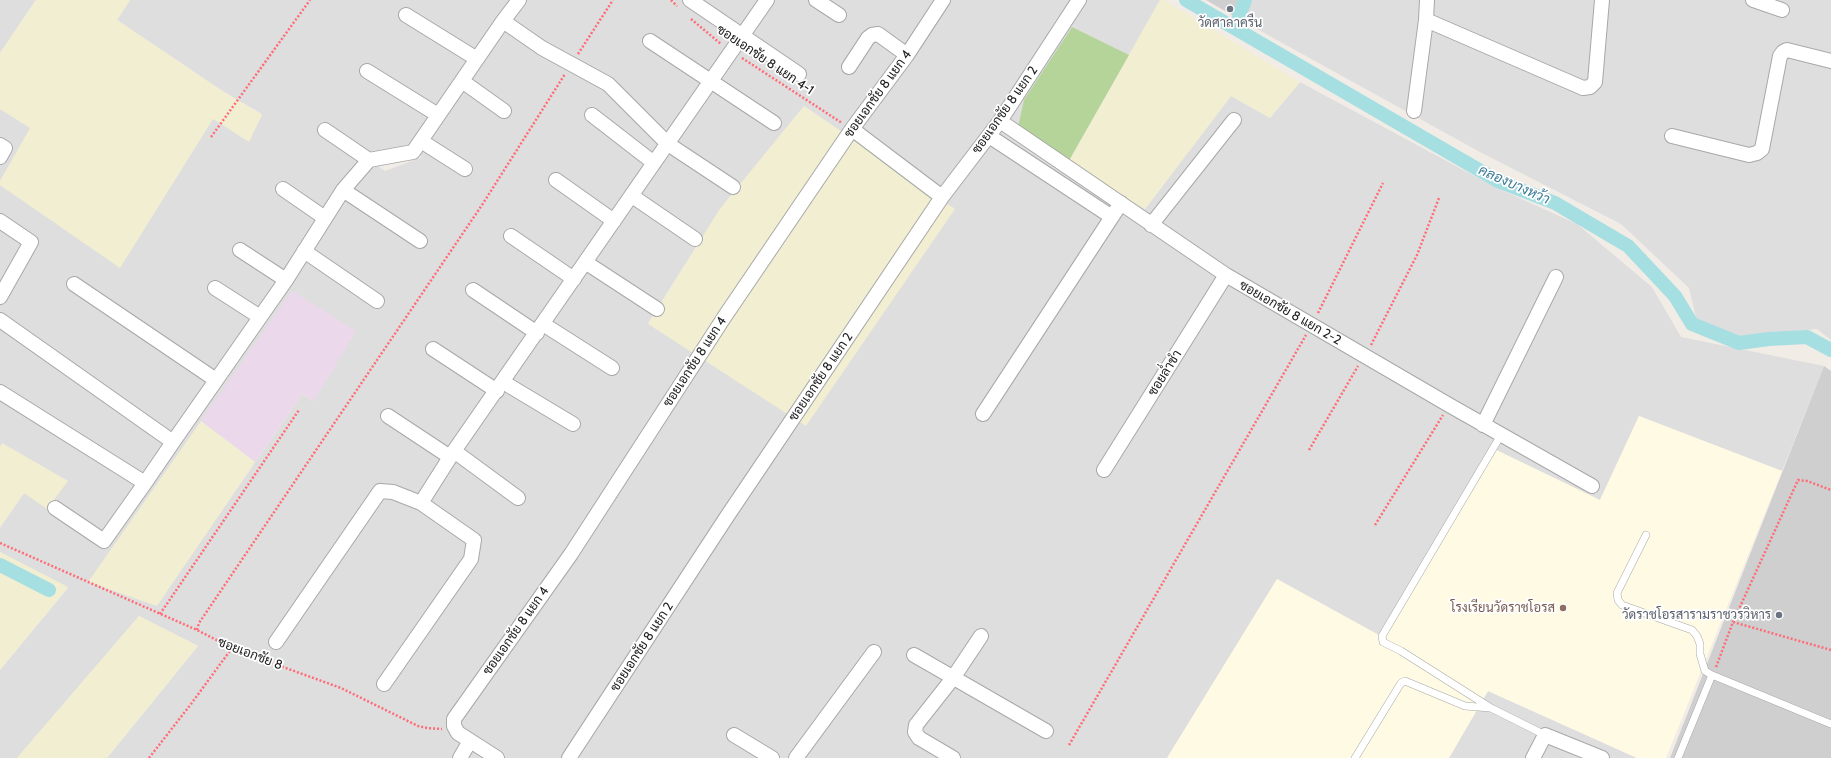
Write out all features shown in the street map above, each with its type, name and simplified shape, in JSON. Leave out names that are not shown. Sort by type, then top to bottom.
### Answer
[{"type":"street","points":[[55,508],[104,541],[286,280],[343,190],[369,160],[413,152],[519,0]]},
{"type":"street","points":[[421,503],[452,454],[767,0]]},
{"type":"street","points":[[816,0],[839,15]]},
{"type":"street","name":"ซอยเอกชัย 8 แยก 4","points":[[454,726],[454,719],[571,554],[725,316],[852,129],[907,56],[943,0]]},
{"type":"street","name":"ซอยเอกชัย 8 แยก 2","points":[[569,758],[726,518],[942,197],[1000,121],[1079,0]]},
{"type":"street","points":[[1414,111],[1426,20],[1427,0]]},
{"type":"street","points":[[1426,20],[1583,88],[1590,88],[1594,82],[1602,0]]},
{"type":"street","points":[[1753,0],[1782,10]]},
{"type":"street","points":[[686,5],[742,36],[799,74]]},
{"type":"street","points":[[406,15],[477,59]]},
{"type":"street","points":[[503,21],[542,48],[608,84],[668,144],[733,187]]},
{"type":"street","points":[[849,67],[868,38],[872,35],[878,34],[907,56]]},
{"type":"street","points":[[650,41],[774,123]]},
{"type":"street","points":[[1672,136],[1749,155],[1757,154],[1762,149],[1780,56],[1783,52],[1787,50],[1831,61]]},
{"type":"street","points":[[367,71],[438,115]]},
{"type":"street","points":[[462,81],[504,111]]},
{"type":"street","points":[[592,115],[654,163]]},
{"type":"street","points":[[1151,225],[1234,120]]},
{"type":"street","name":"ซอยเอกชัย 8 แยก 2-2","points":[[1000,121],[1226,275],[1449,406],[1592,486]]},
{"type":"street","points":[[852,129],[942,197]]},
{"type":"street","points":[[325,130],[369,160]]},
{"type":"street","points":[[989,136],[1112,217]]},
{"type":"street","points":[[421,140],[465,169]]},
{"type":"street","points":[[0,145],[5,148],[0,156]]},
{"type":"street","points":[[556,180],[614,221]]},
{"type":"street","points":[[283,189],[325,218]]},
{"type":"street","points":[[343,190],[420,241]]},
{"type":"street","points":[[632,196],[695,239]]},
{"type":"street","points":[[983,414],[1121,203]]},
{"type":"street","points":[[0,221],[31,242],[0,297]]},
{"type":"street","points":[[512,236],[574,279]]},
{"type":"street","points":[[240,250],[286,280]]},
{"type":"street","points":[[304,251],[377,301]]},
{"type":"street","points":[[585,262],[657,309]]},
{"type":"street","name":"ซอยล่ำชำ","points":[[1104,470],[1226,275]]},
{"type":"street","points":[[1483,425],[1556,277]]},
{"type":"street","points":[[74,284],[216,380]]},
{"type":"street","points":[[215,288],[260,317]]},
{"type":"street","points":[[473,290],[612,368]]},
{"type":"street","points":[[0,320],[173,442]]},
{"type":"street","points":[[433,349],[573,424]]},
{"type":"street","points":[[0,392],[145,483]]},
{"type":"street","points":[[388,416],[452,454],[518,498]]},
{"type":"street","points":[[276,642],[380,491],[393,492],[421,503],[474,540],[471,559],[384,684]]},
{"type":"street","points":[[953,758],[919,738],[915,732],[916,725],[953,678],[981,636]]},
{"type":"street","points":[[796,758],[874,652]]},
{"type":"street","points":[[914,655],[1046,731]]},
{"type":"street","points":[[454,726],[458,733],[497,758]]},
{"type":"street","points":[[734,735],[772,758]]},
{"type":"street","points":[[1533,758],[1545,735],[1602,758]]},
{"type":"street","points":[[460,758],[470,741]]},
{"type":"lane","points":[[1501,435],[1382,636],[1383,642],[1401,651],[1491,708],[1545,735]]},
{"type":"lane","points":[[1646,536],[1617,593],[1618,600],[1622,605],[1692,630],[1697,636],[1700,644],[1700,654],[1705,671],[1712,675],[1831,724]]},
{"type":"lane","points":[[1678,758],[1712,675]]},
{"type":"lane","points":[[1355,758],[1401,683],[1405,680],[1465,706],[1491,708]]},
{"type":"path","points":[[211,137],[310,0]]},
{"type":"path","points":[[197,630],[199,623],[482,205],[613,0]]},
{"type":"path","points":[[671,0],[686,5]]},
{"type":"path","name":"ซอยเอกชัย 8 แยก 4-1","points":[[688,16],[716,42],[852,129]]},
{"type":"path","points":[[1069,745],[1312,325],[1383,183]]},
{"type":"path","points":[[1309,450],[1365,356],[1417,255],[1438,198]]},
{"type":"path","points":[[1375,525],[1449,406]]},
{"type":"path","points":[[160,614],[299,410]]},
{"type":"path","points":[[1712,675],[1733,622],[1798,480],[1807,481],[1831,490]]},
{"type":"path","name":"ซอยเอกชัย 8","points":[[0,543],[197,630],[232,648],[341,688],[418,726],[439,729],[454,726]]},
{"type":"path","points":[[1733,622],[1831,650]]},
{"type":"path","points":[[149,758],[232,648]]},
{"type":"shaded area","points":[[0,0],[36,0],[0,53]]},
{"type":"shaded area","points":[[36,0],[130,0],[117,20],[224,92],[262,115],[249,142],[213,119],[120,268],[0,185],[0,181],[30,128],[0,109],[0,53]]},
{"type":"shaded area","points":[[130,0],[1160,0],[1068,164],[1145,209],[1231,96],[1270,118],[1300,82],[1495,187],[1577,224],[1652,287],[1681,337],[1824,366],[1782,471],[1639,416],[1600,500],[1490,447],[1383,637],[1277,579],[1167,758],[107,758],[198,646],[139,616],[17,758],[0,758],[0,670],[68,588],[0,552],[0,528],[24,493],[0,447],[0,185],[120,267],[213,118],[262,114],[224,92],[117,20]],"holes":[[[804,106],[954,209],[648,323],[720,209]],[[413,152],[422,157],[385,171],[369,160]],[[292,291],[314,401],[302,394],[157,605]]]},
{"type":"shaded area","points":[[1160,0],[1164,0],[1300,82],[1270,118],[1231,96],[1145,209],[1067,164]]},
{"type":"shaded area","name":"วัดศาลาครืน","points":[[1206,0],[1242,0],[1237,18]]},
{"type":"shaded area","points":[[1242,0],[1831,0],[1831,340],[1817,329],[1739,337],[1697,322],[1689,288],[1621,224],[1478,151],[1237,18]]},
{"type":"shaded area","points":[[804,106],[955,209],[806,426],[648,324],[720,209]]},
{"type":"shaded area","points":[[0,109],[31,128],[0,181]]},
{"type":"shaded area","points":[[292,291],[356,331],[314,401],[302,394],[255,462],[201,421]]},
{"type":"shaded area","name":"วัดราชโอรสารามราชวรวิหาร","points":[[1824,366],[1831,371],[1831,758],[1670,758]]},
{"type":"shaded area","name":"โรงเรียนวัดราชโอรส","points":[[1639,416],[1782,471],[1666,758],[1637,758],[1488,691],[1449,758],[1167,758],[1277,579],[1382,637],[1490,447],[1600,500]]},
{"type":"shaded area","points":[[201,421],[255,462],[157,606],[88,582]]},
{"type":"shaded area","points":[[2,443],[68,481],[47,509],[24,493],[0,527],[0,447]]},
{"type":"shaded area","points":[[0,552],[68,587],[0,670]]},
{"type":"shaded area","points":[[139,616],[198,646],[107,758],[17,758]]},
{"type":"shaded area","points":[[1488,691],[1637,758],[1449,758]]},
{"type":"green space","points":[[1072,27],[1129,55],[1067,164],[1018,127],[1024,100]]},
{"type":"waterway","name":"คลองบางหว้า","points":[[1186,0],[1498,181],[1555,203],[1628,246],[1675,296],[1692,324],[1739,343],[1769,339],[1807,337],[1831,350]]},
{"type":"waterway","points":[[1235,28],[1245,0]]},
{"type":"waterway","points":[[0,565],[49,590]]},
{"type":"place","name":"วัดศาลาครืน","points":[[1230,9]]},
{"type":"place","name":"โรงเรียนวัดราชโอรส","points":[[1563,608]]},
{"type":"place","name":"วัดราชโอรสารามราชวรวิหาร","points":[[1779,615]]}]
